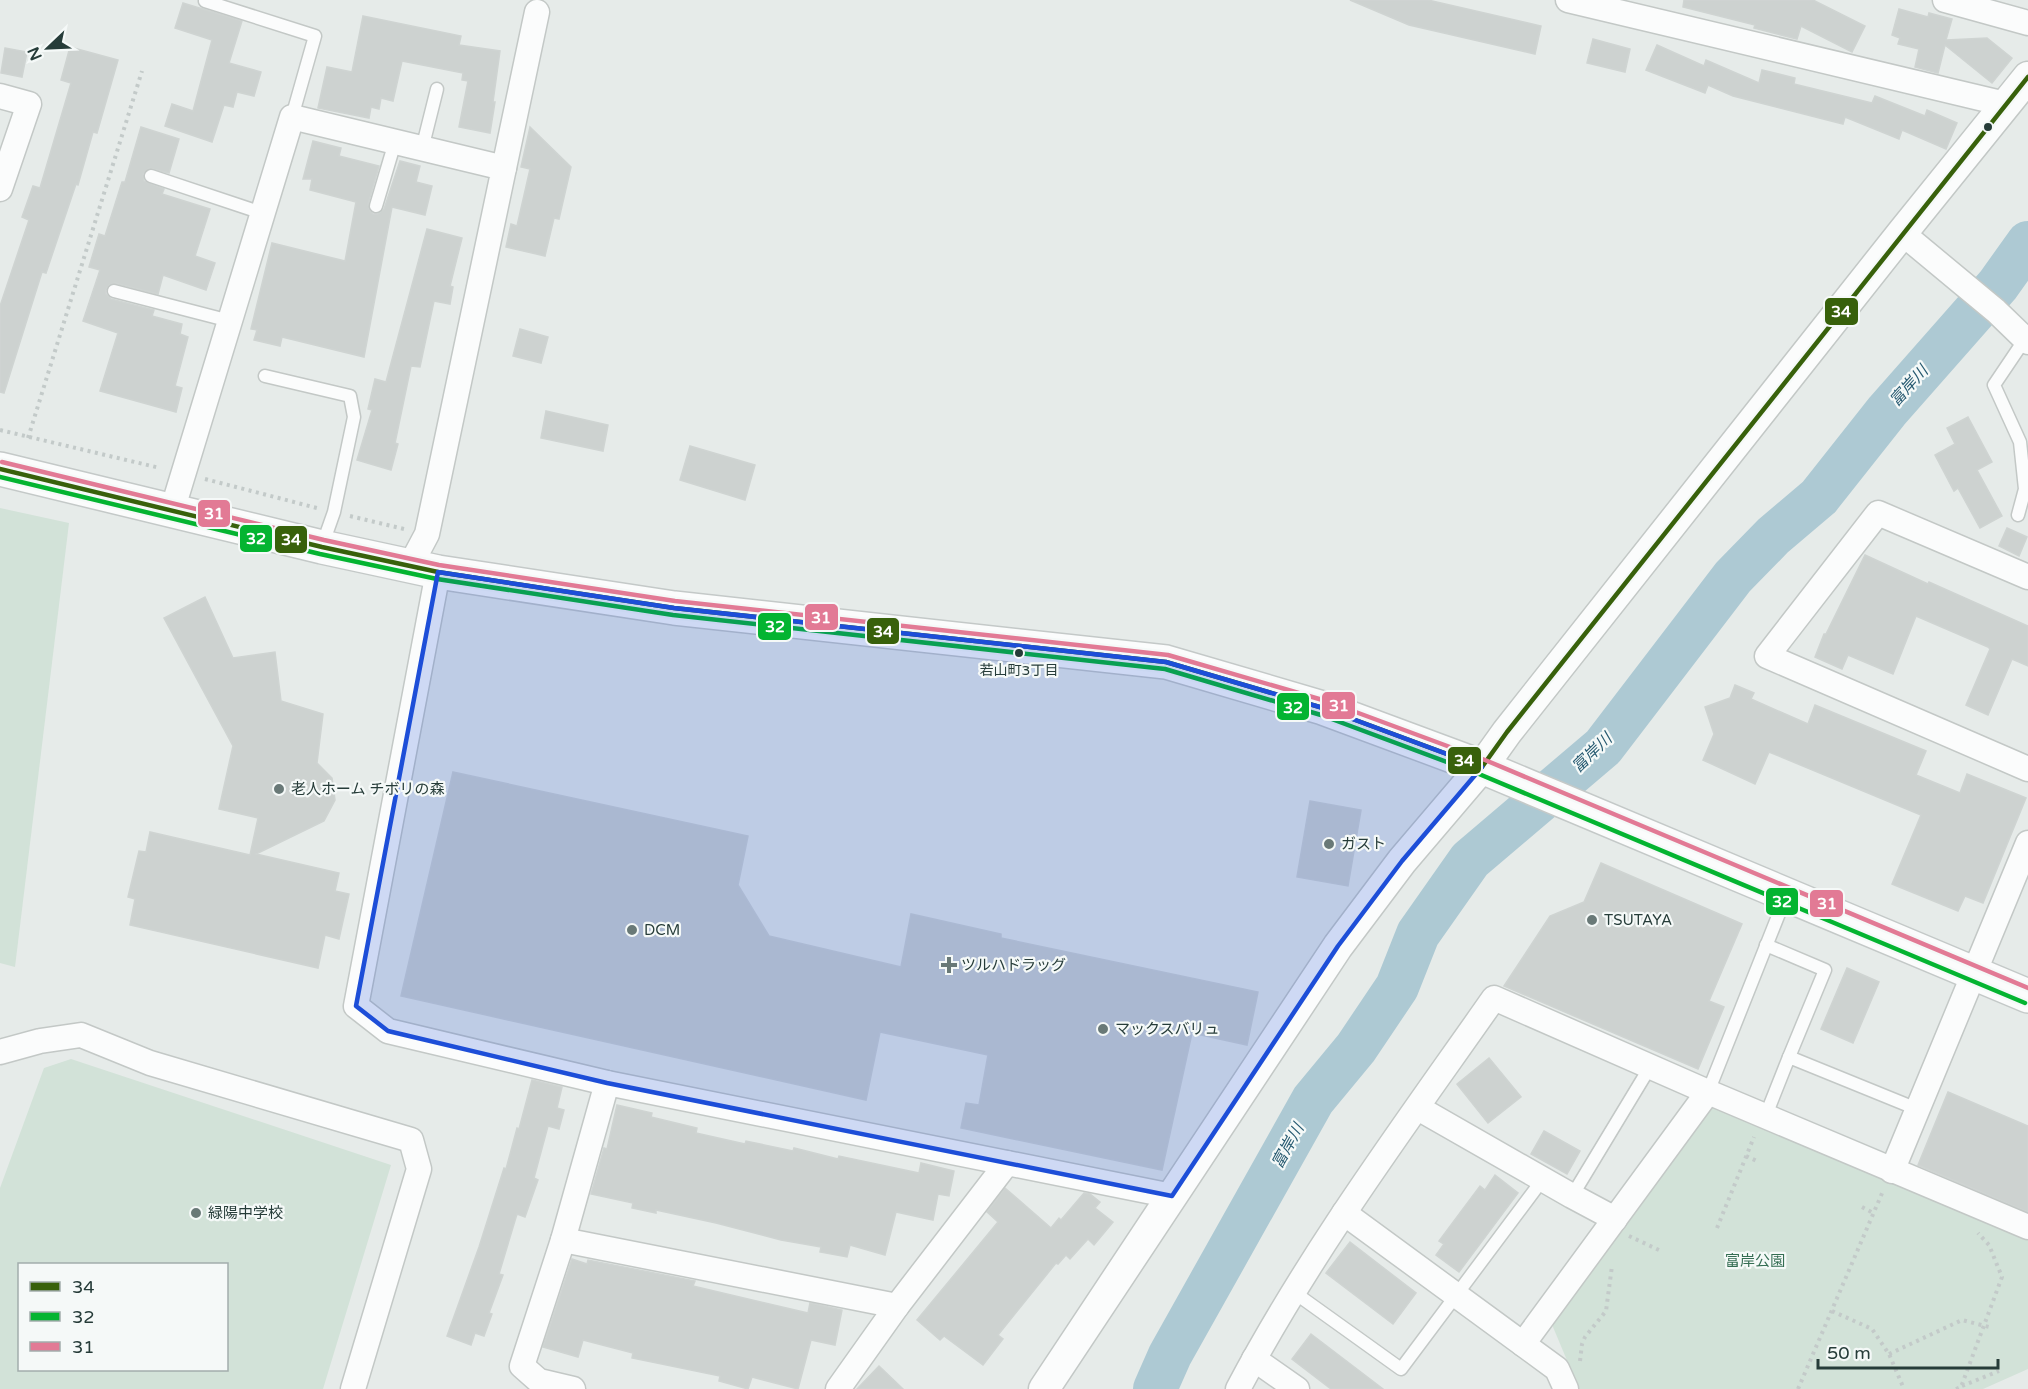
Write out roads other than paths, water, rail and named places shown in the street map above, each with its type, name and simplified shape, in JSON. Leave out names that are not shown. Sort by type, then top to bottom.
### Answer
[{"type":"main road","points":[[0,469],[322,547],[424,569],[674,608],[1166,662],[1323,708],[1496,773],[2028,996]]},
{"type":"street","points":[[1568,0],[2005,104]]},
{"type":"street","points":[[1946,0],[2028,23]]},
{"type":"street","points":[[537,12],[427,534],[424,569],[356,1006],[388,1030],[607,1083],[1172,1196]]},
{"type":"street","points":[[1044,1389],[1338,946],[1402,861],[1496,773],[1507,732],[2028,77]]},
{"type":"street","points":[[0,96],[29,104],[0,189]]},
{"type":"street","points":[[172,511],[292,117],[504,168]]},
{"type":"street","points":[[1902,233],[2027,339]]},
{"type":"street","points":[[2028,577],[1878,513],[1767,656],[2028,769]]},
{"type":"street","points":[[1892,1171],[2028,843]]},
{"type":"street","points":[[1238,1389],[1344,1213],[1494,998],[1892,1171],[2028,1227]]},
{"type":"street","points":[[0,1052],[40,1041],[81,1035],[150,1063],[411,1140],[419,1169],[353,1389]]},
{"type":"street","points":[[573,1389],[539,1381],[522,1366],[563,1240],[607,1083]]},
{"type":"street","points":[[1523,1344],[1623,1227],[1708,1092]]},
{"type":"street","points":[[1418,1108],[1623,1227]]},
{"type":"street","points":[[838,1389],[897,1306],[1007,1163]]},
{"type":"street","points":[[1344,1213],[1557,1369],[1566,1389]]},
{"type":"street","points":[[563,1240],[897,1306]]},
{"type":"street","points":[[1254,1359],[1296,1389]]},
{"type":"lane","points":[[205,1],[315,36],[292,117]]},
{"type":"lane","points":[[422,148],[437,89]]},
{"type":"lane","points":[[376,206],[395,142]]},
{"type":"lane","points":[[150,176],[262,213]]},
{"type":"lane","points":[[114,291],[230,321]]},
{"type":"lane","points":[[2018,515],[2025,489],[2020,442],[1994,385],[2027,339]]},
{"type":"lane","points":[[266,376],[350,396],[354,417],[334,512],[322,547]]},
{"type":"lane","points":[[1708,1092],[1787,894]]},
{"type":"lane","points":[[1766,945],[1825,970],[1766,1115]]},
{"type":"lane","points":[[1789,1057],[1917,1109]]},
{"type":"lane","points":[[1572,1196],[1650,1067]]},
{"type":"lane","points":[[1295,1293],[1401,1369],[1543,1179]]},
{"type":"waterway","name":"富岸川","points":[[1155,1389],[1170,1355],[1313,1100],[1356,1048],[1397,987],[1418,934],[1470,860],[1603,747],[1733,577],[1773,536],[1819,497],[1887,411],[1998,285],[2028,243]]},
{"type":"place","name":"若山町3丁目","points":[[1019,653]]},
{"type":"place","name":"老人ホーム チボリの森","points":[[279,789]]},
{"type":"place","name":"ガスト","points":[[1329,844]]},
{"type":"place","name":"TSUTAYA","points":[[1592,920]]},
{"type":"place","name":"DCM","points":[[632,930]]},
{"type":"place","name":"ツルハドラッグ","points":[[949,965]]},
{"type":"place","name":"マックスバリュ","points":[[1103,1029]]},
{"type":"place","name":"緑陽中学校","points":[[196,1213]]},
{"type":"park label","name":"富岸公園","points":[[1755,1261]]}]
